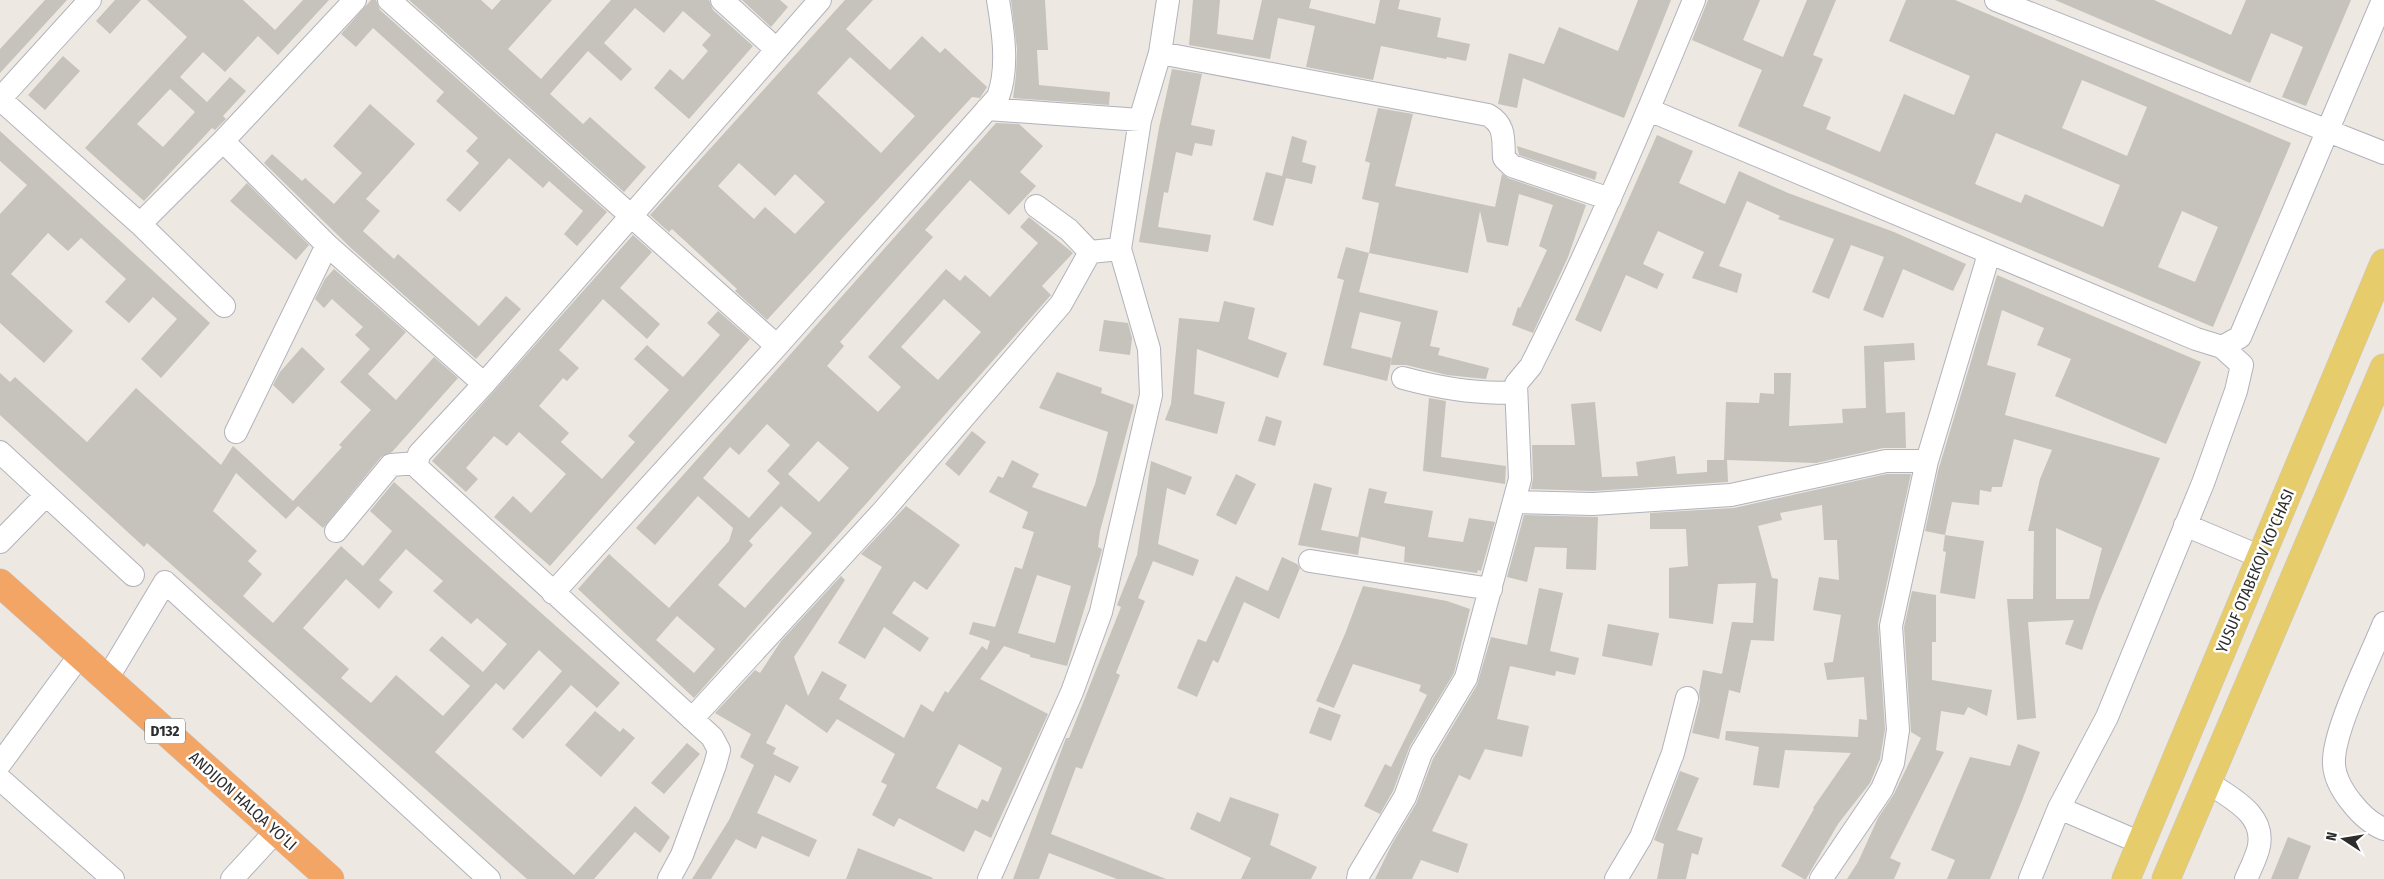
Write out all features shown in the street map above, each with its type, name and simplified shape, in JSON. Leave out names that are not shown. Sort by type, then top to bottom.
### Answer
[{"type":"highway","name":"ANDIJON HALQA YO‘LI","points":[[0,583],[330,879]]},
{"type":"main road","name":"YUSUF OTABEKOV KO'CHASI","points":[[2126,879],[2384,262]]},
{"type":"main road","points":[[2166,879],[2384,368]]},
{"type":"street","points":[[90,0],[0,99],[140,224],[224,306]]},
{"type":"street","points":[[140,224],[223,141],[355,0]]},
{"type":"street","points":[[390,0],[777,346]]},
{"type":"street","points":[[722,0],[776,49]]},
{"type":"street","points":[[669,879],[682,855],[718,757],[717,744],[419,469],[417,463],[419,454],[484,384],[820,0]]},
{"type":"street","points":[[553,594],[998,97],[1002,84],[1003,61],[998,0]]},
{"type":"street","points":[[989,879],[1072,692],[1101,612],[1151,395],[1150,349],[1120,249],[1140,120],[1160,53],[1168,0]]},
{"type":"street","points":[[1358,879],[1358,874],[1405,798],[1421,753],[1466,678],[1520,479],[1516,384],[1531,366],[1610,199],[1694,0]]},
{"type":"street","points":[[1996,0],[2384,154]]},
{"type":"street","points":[[2222,347],[2240,337],[2383,0]]},
{"type":"street","points":[[1160,53],[1488,115],[1497,120],[1502,129],[1504,158],[1512,166],[1610,199]]},
{"type":"street","points":[[987,109],[1140,120]]},
{"type":"street","points":[[1649,110],[1989,254],[2222,347],[2242,365],[2236,391],[2185,525],[2107,717],[2059,808],[2030,879]]},
{"type":"street","points":[[223,141],[328,245],[484,384]]},
{"type":"street","points":[[1036,206],[1069,230],[1090,252]]},
{"type":"street","points":[[236,432],[328,245]]},
{"type":"street","points":[[1090,252],[1120,249]]},
{"type":"street","points":[[692,719],[884,510],[1061,304],[1090,252]]},
{"type":"street","points":[[1821,879],[1882,789],[1893,763],[1898,730],[1891,626],[1927,460],[1989,254]]},
{"type":"street","points":[[1403,378],[1435,387],[1489,394],[1515,392]]},
{"type":"street","points":[[0,452],[133,575]]},
{"type":"street","points":[[1515,502],[1594,504],[1731,496],[1886,461],[1927,460]]},
{"type":"street","points":[[336,531],[391,465],[417,463]]},
{"type":"street","points":[[0,542],[46,495]]},
{"type":"street","points":[[2185,525],[2261,556]]},
{"type":"street","points":[[1310,561],[1491,589]]},
{"type":"street","points":[[107,679],[165,582],[489,879]]},
{"type":"street","points":[[2384,623],[2338,737],[2334,765],[2342,786],[2356,810],[2384,829]]},
{"type":"street","points":[[0,764],[80,655]]},
{"type":"street","points":[[1616,879],[1641,837],[1673,752],[1687,698]]},
{"type":"street","points":[[0,779],[113,879]]},
{"type":"street","points":[[2207,782],[2251,812],[2259,829],[2259,849],[2246,879]]},
{"type":"street","points":[[2059,808],[2141,843]]},
{"type":"street","points":[[232,879],[276,831]]},
{"type":"building","points":[[45,0],[67,0],[0,73],[0,49]]},
{"type":"building","points":[[115,0],[141,0],[110,34],[96,21]]},
{"type":"building","points":[[147,0],[243,0],[275,30],[303,0],[329,0],[278,55],[258,36],[225,72],[203,52],[180,77],[207,102],[230,77],[246,91],[223,116],[226,119],[215,130],[212,128],[144,201],[85,148],[187,37]],"holes":[[[170,89],[195,112],[163,147],[137,124]]]},
{"type":"building","points":[[371,0],[376,0],[380,10],[607,212],[577,246],[564,234],[583,211],[549,181],[543,188],[509,158],[460,212],[446,200],[479,163],[466,151],[478,138],[436,101],[444,92],[373,28],[356,47],[341,34]]},
{"type":"building","points":[[409,0],[481,0],[492,10],[501,0],[552,0],[508,49],[541,79],[611,0],[709,0],[713,10],[753,46],[689,119],[654,88],[670,69],[683,80],[708,51],[702,45],[711,35],[683,11],[664,33],[635,8],[604,43],[632,69],[621,81],[588,51],[550,94],[583,124],[590,117],[646,167],[624,192]]},
{"type":"building","points":[[742,0],[780,0],[788,7],[771,27]]},
{"type":"building","points":[[845,0],[873,0],[846,29],[890,70],[922,36],[940,53],[945,48],[987,87],[980,98],[972,97],[767,320],[735,291],[737,289],[672,229],[669,232],[650,215]],"holes":[[[850,57],[915,116],[881,153],[817,93]],[[739,163],[775,196],[795,174],[825,202],[795,234],[765,207],[754,219],[718,186]]]},
{"type":"building","points":[[1011,0],[1045,0],[1048,50],[1037,50],[1039,85],[1110,92],[1109,105],[1013,98],[1017,49]]},
{"type":"building","points":[[1193,0],[1220,0],[1217,34],[1253,40],[1262,0],[1311,0],[1309,8],[1375,24],[1380,0],[1400,0],[1398,9],[1441,18],[1437,37],[1470,44],[1466,61],[1447,57],[1446,59],[1381,46],[1373,80],[1306,67],[1315,26],[1278,18],[1270,59],[1189,45]]},
{"type":"building","points":[[1638,0],[1671,0],[1624,118],[1523,78],[1517,108],[1498,104],[1509,53],[1544,64],[1559,27],[1618,51]]},
{"type":"building","points":[[1708,0],[1760,0],[1743,40],[1783,57],[1807,0],[1836,0],[1813,55],[1823,59],[1803,106],[1831,117],[1826,129],[1880,152],[1904,94],[1954,115],[1970,76],[1889,41],[1906,0],[1955,0],[2291,143],[2213,327],[1738,126],[1762,70],[1692,40]],"holes":[[[2082,80],[2147,107],[2127,156],[2062,128]],[[1996,133],[2120,185],[2103,227],[2025,194],[2021,203],[1975,184]],[[2182,211],[2218,227],[2195,282],[2158,267]]]},
{"type":"building","points":[[2055,0],[2154,0],[2231,35],[2246,0],[2351,0],[2306,106],[2282,97],[2303,47],[2271,33],[2250,83]]},
{"type":"building","points":[[63,56],[80,71],[45,110],[28,95]]},
{"type":"building","points":[[1172,69],[1202,74],[1191,125],[1215,130],[1212,146],[1195,143],[1192,156],[1176,152],[1168,193],[1164,192],[1158,227],[1211,235],[1208,252],[1139,242],[1159,128]]},
{"type":"building","points":[[370,104],[415,144],[366,199],[380,211],[363,231],[394,259],[398,254],[479,326],[506,296],[521,309],[476,359],[352,249],[264,163],[272,154],[302,181],[305,178],[334,204],[362,173],[333,146]]},
{"type":"building","points":[[1378,108],[1413,114],[1395,186],[1495,207],[1502,174],[1508,178],[1586,205],[1568,257],[1533,333],[1512,325],[1518,307],[1520,308],[1547,250],[1539,246],[1553,205],[1519,194],[1508,246],[1487,242],[1480,211],[1468,273],[1369,253],[1379,203],[1362,199],[1370,163],[1365,161]]},
{"type":"building","points":[[996,123],[1019,124],[1043,146],[1020,172],[1036,186],[1009,215],[970,180],[925,230],[933,237],[840,342],[844,346],[827,366],[878,412],[901,387],[868,357],[946,269],[960,281],[965,275],[990,297],[1038,243],[1020,227],[1029,217],[1073,253],[1042,286],[1051,295],[694,698],[578,589],[609,554],[669,608],[729,541],[733,528],[698,496],[655,545],[636,528]],"holes":[[[944,299],[981,332],[938,380],[901,347]],[[767,424],[790,445],[767,471],[780,483],[749,518],[703,478],[730,447],[739,455]],[[818,441],[849,468],[819,502],[788,474]],[[781,506],[812,533],[745,608],[718,585],[753,545],[749,541]],[[677,616],[715,649],[694,673],[656,640]]]},
{"type":"building","points":[[0,131],[210,323],[161,378],[141,359],[177,319],[153,297],[129,323],[105,302],[126,279],[81,238],[68,251],[48,233],[11,274],[73,331],[44,363],[0,323],[0,214],[27,185],[0,161]]},
{"type":"building","points":[[1657,135],[1693,151],[1679,183],[1725,204],[1739,171],[1788,193],[1894,232],[1966,264],[1953,291],[1903,269],[1883,318],[1863,310],[1884,257],[1851,245],[1829,299],[1812,292],[1834,239],[1778,219],[1780,216],[1747,201],[1719,266],[1742,274],[1737,293],[1692,278],[1704,252],[1658,231],[1643,264],[1664,274],[1657,289],[1626,275],[1601,332],[1575,320]]},
{"type":"building","points":[[1292,136],[1307,141],[1302,162],[1316,166],[1312,184],[1286,178],[1273,226],[1253,220],[1266,172],[1282,176]]},
{"type":"building","points":[[1517,146],[1597,172],[1595,180],[1519,155]]},
{"type":"building","points":[[247,183],[309,245],[296,260],[230,201]]},
{"type":"building","points":[[633,235],[652,252],[620,288],[660,324],[647,339],[603,299],[559,350],[579,368],[567,381],[563,378],[539,406],[569,433],[561,442],[602,479],[635,442],[628,436],[669,390],[634,359],[647,345],[683,377],[720,335],[707,323],[718,311],[750,339],[550,566],[494,517],[513,496],[531,513],[566,474],[519,432],[507,446],[494,436],[466,468],[478,479],[466,492],[432,461]]},
{"type":"building","points":[[1346,247],[1369,253],[1359,292],[1438,311],[1430,346],[1440,348],[1438,355],[1489,368],[1486,379],[1447,375],[1406,365],[1390,365],[1387,381],[1323,365],[1344,280],[1337,278]],"holes":[[[1360,312],[1401,322],[1392,358],[1351,348]]]},
{"type":"building","points":[[334,269],[406,332],[368,374],[396,400],[434,357],[458,378],[392,452],[381,457],[323,528],[298,506],[286,519],[236,473],[213,511],[257,551],[248,561],[262,574],[243,596],[273,623],[341,546],[363,566],[392,531],[370,511],[394,482],[620,683],[597,708],[571,685],[523,739],[512,729],[562,671],[539,650],[504,690],[496,683],[435,752],[574,875],[635,806],[670,837],[660,853],[635,832],[594,879],[527,879],[147,543],[144,547],[0,415],[0,373],[10,382],[15,377],[87,442],[136,388],[221,465],[233,446],[293,501],[342,447],[339,445],[371,410],[340,382],[370,349],[355,335],[363,327],[332,299],[324,308],[315,299],[325,279]],"holes":[[[406,549],[443,581],[433,591],[471,624],[477,618],[507,644],[483,672],[442,636],[429,650],[470,686],[443,716],[396,675],[371,703],[341,678],[349,669],[303,628],[346,579],[379,609],[393,592],[379,580]]]},
{"type":"building","points":[[1997,275],[2201,362],[2166,444],[2055,396],[2071,359],[2037,345],[2044,328],[2002,310],[1987,365],[2016,373],[2005,415],[2160,458],[2099,603],[2082,650],[2065,644],[2074,620],[2028,622],[2036,718],[2017,720],[2007,599],[2033,599],[2034,531],[2028,531],[2040,479],[2052,450],[2014,439],[2002,487],[1992,487],[1991,492],[1980,490],[1979,505],[1952,502],[1945,535],[1925,531],[1938,471]],"holes":[[[2056,528],[2102,548],[2089,599],[2056,599]]]},
{"type":"building","points":[[1224,301],[1255,308],[1248,339],[1287,353],[1278,378],[1197,349],[1194,394],[1225,402],[1217,434],[1165,420],[1171,404],[1179,318],[1219,322]]},
{"type":"building","points":[[1104,320],[1128,323],[1132,338],[1130,355],[1099,351]]},
{"type":"building","points":[[1914,343],[1915,360],[1884,362],[1886,413],[1905,412],[1906,448],[1883,448],[1816,463],[1727,460],[1728,482],[1593,491],[1531,489],[1533,478],[1532,445],[1575,445],[1571,404],[1595,402],[1602,477],[1638,476],[1636,462],[1675,456],[1677,474],[1707,472],[1707,460],[1724,460],[1726,402],[1759,403],[1760,393],[1774,394],[1774,373],[1791,373],[1789,426],[1843,423],[1842,409],[1866,408],[1864,346]]},
{"type":"building","points":[[302,347],[325,369],[293,404],[273,385],[280,372]]},
{"type":"building","points":[[1057,372],[1102,388],[1101,393],[1134,405],[1100,531],[1098,547],[1102,549],[1100,557],[1067,666],[1030,657],[1030,655],[1004,646],[980,679],[1048,714],[991,838],[975,830],[964,852],[899,818],[894,827],[872,815],[887,785],[881,782],[895,754],[837,719],[827,733],[786,704],[766,743],[776,748],[773,754],[799,767],[790,783],[775,775],[757,813],[817,840],[809,857],[762,836],[756,849],[736,839],[711,879],[692,879],[729,820],[754,765],[740,757],[751,734],[715,713],[755,670],[760,673],[781,641],[841,576],[845,580],[794,657],[808,696],[822,671],[847,685],[839,699],[904,738],[921,704],[933,712],[945,691],[948,693],[982,646],[987,650],[990,641],[969,634],[973,622],[995,627],[1015,567],[1022,569],[1034,532],[1022,528],[1028,512],[989,492],[998,476],[1003,478],[1012,460],[1039,474],[1032,487],[1086,507],[1095,484],[1108,432],[1039,408]],"holes":[[[1037,575],[1071,586],[1055,643],[1018,633]],[[959,744],[1002,768],[988,802],[982,799],[977,809],[936,788]]]},
{"type":"building","points":[[1429,398],[1446,401],[1441,457],[1506,466],[1505,484],[1423,471]]},
{"type":"building","points":[[1266,416],[1282,421],[1275,446],[1258,441]]},
{"type":"building","points":[[972,431],[986,442],[959,476],[945,464]]},
{"type":"building","points":[[1151,461],[1192,477],[1185,495],[1167,488],[1158,544],[1199,560],[1193,576],[1153,561],[1138,598],[1145,601],[1116,673],[1120,675],[1082,769],[1076,767],[1051,834],[1166,879],[1117,879],[1049,853],[1039,879],[1013,879],[1066,738],[1069,738],[1121,607],[1117,605],[1137,555]]},
{"type":"building","points":[[1236,474],[1256,484],[1236,525],[1216,515]]},
{"type":"building","points":[[1887,474],[1911,474],[1878,623],[1885,729],[1880,759],[1870,783],[1838,824],[1806,879],[1804,879],[1781,866],[1813,808],[1851,753],[1785,750],[1779,788],[1753,785],[1759,747],[1725,740],[1726,731],[1858,737],[1859,719],[1867,720],[1864,677],[1827,680],[1824,663],[1833,662],[1841,615],[1813,610],[1819,577],[1839,580],[1837,540],[1824,540],[1822,505],[1780,513],[1782,520],[1758,526],[1772,578],[1778,579],[1774,641],[1751,640],[1740,693],[1729,690],[1719,739],[1692,733],[1700,701],[1699,692],[1703,670],[1722,674],[1732,622],[1753,623],[1756,583],[1718,584],[1713,624],[1669,618],[1669,568],[1688,566],[1686,529],[1650,529],[1650,513],[1734,508]]},
{"type":"building","points":[[1314,483],[1332,488],[1321,530],[1358,537],[1369,488],[1387,492],[1384,503],[1433,511],[1428,537],[1463,542],[1469,518],[1495,522],[1481,571],[1478,570],[1477,573],[1404,562],[1405,547],[1361,537],[1358,555],[1298,545]]},
{"type":"building","points":[[906,506],[960,545],[927,590],[914,581],[892,613],[929,638],[920,652],[884,627],[865,659],[838,643],[882,567],[861,554]]},
{"type":"building","points":[[1524,515],[1598,517],[1596,570],[1566,569],[1567,548],[1535,547],[1527,582],[1507,577]]},
{"type":"building","points":[[1945,535],[1984,541],[1975,599],[1940,593],[1946,552],[1943,551]]},
{"type":"building","points":[[1282,557],[1297,564],[1300,568],[1279,619],[1244,602],[1218,663],[1213,660],[1197,697],[1177,688],[1198,639],[1206,642],[1236,576],[1268,591]]},
{"type":"building","points":[[1363,586],[1447,601],[1470,609],[1454,673],[1410,746],[1393,791],[1380,814],[1364,806],[1385,764],[1391,767],[1427,695],[1419,691],[1421,685],[1353,664],[1334,708],[1316,701]]},
{"type":"building","points":[[1539,588],[1563,593],[1550,651],[1579,658],[1575,675],[1556,671],[1555,676],[1510,666],[1497,719],[1529,726],[1522,757],[1485,749],[1470,780],[1459,775],[1432,831],[1468,844],[1458,873],[1421,860],[1412,879],[1375,879],[1392,844],[1416,804],[1433,759],[1477,685],[1491,637],[1527,645]]},
{"type":"building","points":[[1912,591],[1936,595],[1936,642],[1932,642],[1932,680],[1992,690],[1987,716],[1968,707],[1964,715],[1941,711],[1936,750],[1944,752],[1890,858],[1901,863],[1894,879],[1847,879],[1858,862],[1878,818],[1894,794],[1921,738],[1911,732],[1904,627]]},
{"type":"building","points":[[1608,624],[1659,633],[1652,666],[1602,656]]},
{"type":"building","points":[[1319,707],[1341,715],[1331,741],[1309,733]]},
{"type":"building","points":[[595,711],[620,732],[623,728],[635,738],[601,777],[565,745]]},
{"type":"building","points":[[687,743],[700,754],[664,794],[651,783]]},
{"type":"building","points":[[2018,744],[2040,752],[1990,879],[1947,879],[1955,860],[1931,850],[1970,757],[2010,766]]},
{"type":"building","points":[[1680,771],[1699,778],[1677,830],[1703,838],[1698,855],[1692,853],[1686,879],[1657,879],[1664,844],[1654,840]]},
{"type":"building","points":[[1230,797],[1279,814],[1270,845],[1317,867],[1311,879],[1241,879],[1251,858],[1190,829],[1197,812],[1220,822]]},
{"type":"building","points":[[2288,837],[2311,846],[2298,879],[2271,879]]},
{"type":"building","points":[[858,848],[933,878],[846,879]]}]
